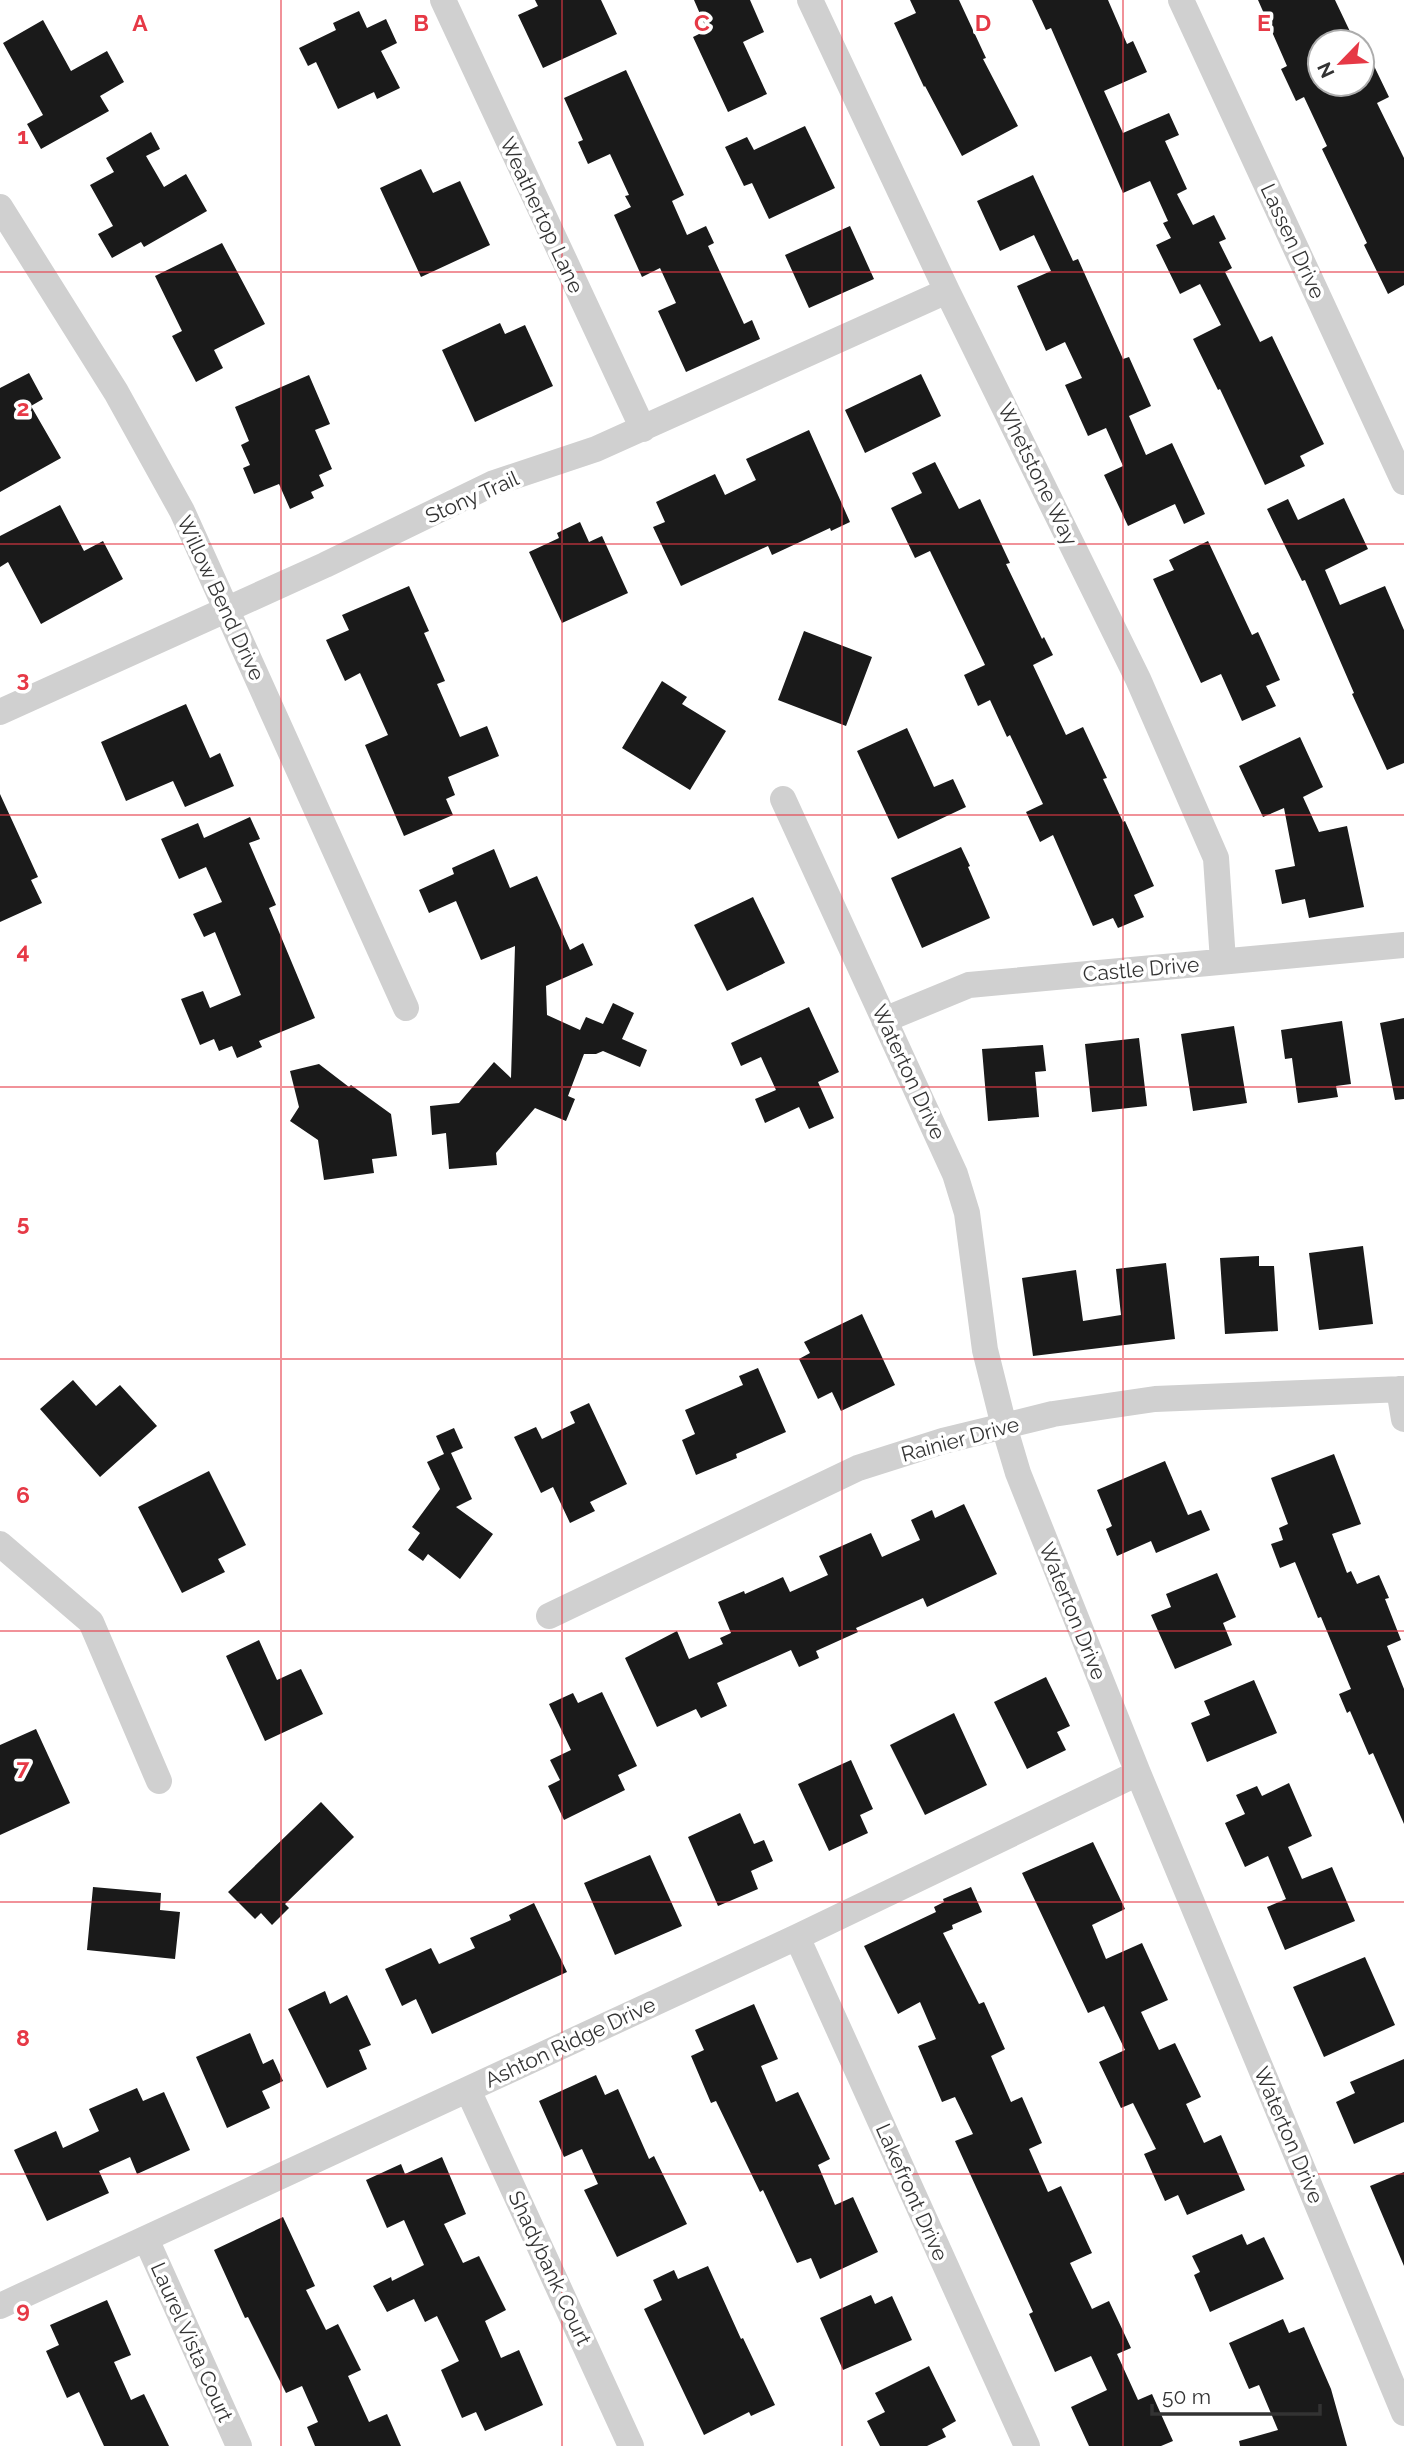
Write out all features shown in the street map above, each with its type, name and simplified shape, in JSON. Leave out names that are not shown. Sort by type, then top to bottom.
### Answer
[{"type":"street","name":"Weathertop Lane","points":[[443,0],[643,429]]},
{"type":"street","name":"Lassen Drive","points":[[1181,0],[1404,482]]},
{"type":"street","name":"Whetstone Way","points":[[812,1],[947,290],[1138,679],[1216,858],[1223,961]]},
{"type":"street","name":"Willow Bend Drive","points":[[0,207],[123,404],[182,511],[406,1008]]},
{"type":"street","name":"Stony Trail","points":[[0,712],[325,565],[494,483],[596,449],[643,429],[947,290]]},
{"type":"street","name":"Waterton Drive","points":[[783,799],[955,1174],[967,1213],[985,1350],[1018,1473],[1138,1773],[1404,2413]]},
{"type":"street","name":"Castle Drive","points":[[884,1020],[969,985],[1404,945]]},
{"type":"street","name":"Rainier Drive","points":[[549,1616],[858,1468],[943,1441],[1053,1414],[1155,1399],[1401,1389]]},
{"type":"street","points":[[1401,1389],[1404,1419]]},
{"type":"street","points":[[0,1544],[91,1622],[159,1781]]},
{"type":"street","name":"Ashton Ridge Drive","points":[[0,2306],[797,1937],[1138,1773]]},
{"type":"street","name":"Lakefront Drive","points":[[797,1937],[1027,2446]]},
{"type":"street","name":"Shadybank Court","points":[[468,2090],[631,2446]]},
{"type":"street","name":"Laurel Vista Court","points":[[146,2239],[239,2446]]},
{"type":"building","points":[[535,0],[601,0],[617,34],[543,68],[518,15],[538,6]]},
{"type":"building","points":[[694,0],[750,0],[764,32],[743,42],[767,94],[728,112],[693,37],[707,30]]},
{"type":"building","points":[[910,0],[959,0],[986,58],[983,59],[1018,126],[962,156],[924,87],[894,23],[916,13]]},
{"type":"building","points":[[1032,0],[1108,0],[1127,44],[1133,41],[1147,72],[1104,91],[1123,133],[1169,113],[1179,135],[1165,141],[1187,189],[1177,194],[1193,225],[1214,215],[1226,239],[1219,242],[1232,268],[1225,272],[1260,342],[1272,336],[1324,444],[1300,456],[1305,466],[1265,485],[1220,389],[1218,390],[1193,339],[1221,325],[1200,284],[1180,294],[1156,245],[1171,238],[1163,223],[1168,221],[1150,181],[1123,193],[1051,28],[1046,30]]},
{"type":"building","points":[[1258,0],[1335,0],[1348,28],[1306,28],[1306,98],[1376,98],[1376,70],[1389,97],[1377,103],[1404,158],[1404,285],[1388,294],[1322,149],[1327,146],[1304,97],[1296,101],[1281,69],[1287,66]]},
{"type":"building","points":[[359,11],[367,28],[386,19],[397,43],[381,51],[400,88],[377,99],[374,92],[338,109],[316,62],[308,66],[299,48],[336,30],[333,23]]},
{"type":"building","points":[[43,20],[71,71],[107,51],[124,82],[100,96],[109,111],[41,149],[27,124],[43,115],[3,43]]},
{"type":"building","points":[[626,70],[684,195],[672,201],[687,235],[706,226],[714,243],[708,246],[744,324],[752,320],[760,339],[686,372],[658,311],[676,303],[660,268],[642,277],[614,215],[631,207],[625,196],[629,195],[610,154],[588,164],[578,142],[583,140],[564,98]]},
{"type":"building","points":[[805,126],[835,188],[769,219],[752,183],[744,186],[725,147],[747,137],[754,150]]},
{"type":"building","points":[[151,132],[160,149],[146,156],[164,187],[186,174],[207,211],[144,247],[141,242],[112,258],[98,234],[113,226],[90,185],[114,172],[106,158]]},
{"type":"building","points":[[421,169],[433,193],[460,181],[490,245],[421,277],[380,188]]},
{"type":"building","points":[[1033,175],[1073,261],[1078,259],[1123,359],[1129,357],[1151,406],[1129,416],[1146,455],[1172,443],[1205,514],[1184,524],[1175,504],[1128,526],[1104,475],[1123,466],[1106,428],[1088,436],[1065,385],[1082,378],[1065,342],[1046,351],[1017,286],[1051,271],[1034,235],[1000,251],[977,201]]},
{"type":"building","points":[[850,226],[874,279],[809,308],[785,255]]},
{"type":"building","points":[[222,243],[265,324],[214,350],[223,368],[196,382],[172,336],[182,331],[155,276]]},
{"type":"building","points":[[500,323],[505,334],[525,325],[553,386],[475,422],[442,350]]},
{"type":"building","points":[[29,373],[43,399],[31,406],[61,458],[0,492],[0,388]]},
{"type":"building","points":[[921,374],[941,416],[865,453],[845,410]]},
{"type":"building","points":[[309,375],[330,424],[315,430],[332,469],[319,475],[324,486],[311,492],[314,498],[290,509],[279,484],[254,494],[243,468],[250,465],[241,445],[249,441],[235,407]]},
{"type":"building","points":[[809,430],[850,522],[831,531],[830,528],[772,555],[768,546],[681,586],[653,527],[665,522],[656,502],[715,474],[725,495],[756,480],[746,459]]},
{"type":"building","points":[[935,462],[959,509],[980,499],[1010,563],[1006,564],[1042,639],[1044,637],[1053,655],[1033,665],[1066,735],[1083,727],[1107,778],[1103,779],[1154,886],[1134,895],[1144,917],[1118,928],[1113,918],[1093,926],[1053,835],[1040,842],[1026,812],[1043,804],[990,700],[978,706],[964,675],[985,665],[930,551],[915,558],[891,508],[922,493],[912,473]]},
{"type":"building","points":[[1344,498],[1368,549],[1325,570],[1340,605],[1385,586],[1404,630],[1404,763],[1387,770],[1305,580],[1302,581],[1267,509],[1288,499],[1298,520]]},
{"type":"building","points":[[60,505],[84,551],[103,541],[123,579],[41,624],[8,562],[0,567],[0,536]]},
{"type":"building","points":[[580,522],[589,542],[602,536],[628,593],[562,623],[529,552],[559,538],[557,533]]},
{"type":"building","points":[[1208,541],[1252,635],[1258,632],[1280,680],[1266,686],[1276,706],[1242,721],[1221,674],[1201,683],[1153,579],[1174,570],[1169,560]]},
{"type":"building","points":[[409,586],[429,631],[424,633],[445,681],[437,684],[460,737],[487,726],[499,756],[448,777],[455,795],[446,799],[453,815],[404,836],[365,745],[388,735],[360,673],[345,681],[326,640],[349,630],[342,615]]},
{"type":"building","points":[[804,631],[872,657],[846,726],[778,700]]},
{"type":"building","points":[[662,681],[687,697],[682,704],[726,731],[690,790],[622,748]]},
{"type":"building","points":[[186,704],[210,758],[220,753],[234,786],[185,807],[173,781],[126,801],[101,742]]},
{"type":"building","points":[[907,728],[934,787],[953,779],[966,807],[898,839],[857,751]]},
{"type":"building","points":[[1300,737],[1323,787],[1303,797],[1319,832],[1347,826],[1364,907],[1309,918],[1305,899],[1282,904],[1275,870],[1295,866],[1284,808],[1263,817],[1239,766]]},
{"type":"building","points":[[0,794],[38,877],[31,880],[42,903],[0,922]]},
{"type":"building","points":[[250,817],[260,839],[249,843],[276,905],[269,908],[315,1018],[259,1041],[262,1047],[237,1058],[232,1046],[219,1051],[214,1039],[200,1045],[181,999],[203,991],[210,1008],[241,995],[215,932],[204,937],[193,914],[222,902],[206,867],[179,879],[161,839],[198,823],[204,838]]},
{"type":"building","points":[[961,847],[990,918],[922,948],[891,878]]},
{"type":"building","points":[[494,849],[510,888],[537,876],[570,950],[583,943],[593,965],[546,986],[547,1015],[580,1030],[586,1017],[603,1024],[613,1003],[634,1013],[622,1039],[647,1050],[640,1067],[603,1051],[584,1054],[568,1096],[575,1099],[566,1121],[535,1108],[496,1153],[497,1165],[449,1169],[446,1133],[432,1135],[430,1106],[459,1103],[494,1062],[511,1078],[515,946],[481,960],[456,901],[429,913],[419,890],[454,874],[452,868]]},
{"type":"building","points":[[753,897],[785,963],[727,991],[694,925]]},
{"type":"building","points":[[809,1007],[839,1072],[818,1082],[834,1118],[809,1129],[799,1107],[765,1123],[755,1099],[776,1090],[761,1057],[741,1066],[731,1043]]},
{"type":"building","points":[[1404,1018],[1404,1099],[1395,1100],[1380,1023]]},
{"type":"building","points":[[1342,1021],[1351,1084],[1336,1086],[1338,1097],[1298,1103],[1292,1058],[1285,1059],[1281,1030]]},
{"type":"building","points":[[1234,1026],[1247,1103],[1193,1111],[1181,1034]]},
{"type":"building","points":[[1139,1038],[1147,1106],[1092,1112],[1085,1044]]},
{"type":"building","points":[[1043,1045],[1046,1071],[1035,1072],[1039,1117],[988,1121],[982,1049]]},
{"type":"building","points":[[319,1064],[391,1114],[397,1156],[372,1159],[374,1173],[324,1180],[318,1140],[290,1121],[299,1107],[290,1071]]},
{"type":"building","points":[[1363,1246],[1373,1324],[1319,1330],[1309,1253]]},
{"type":"building","points":[[1259,1256],[1259,1266],[1274,1266],[1278,1331],[1225,1334],[1220,1258]]},
{"type":"building","points":[[1166,1263],[1175,1339],[1033,1356],[1022,1278],[1076,1270],[1083,1321],[1121,1315],[1116,1269]]},
{"type":"building","points":[[862,1314],[895,1385],[841,1411],[832,1392],[818,1399],[799,1359],[810,1353],[804,1342]]},
{"type":"building","points":[[758,1368],[786,1432],[736,1454],[737,1458],[696,1475],[682,1440],[695,1434],[685,1410],[743,1385],[739,1376]]},
{"type":"building","points":[[73,1380],[96,1406],[120,1385],[157,1426],[100,1477],[40,1409]]},
{"type":"building","points":[[589,1403],[627,1484],[590,1502],[595,1511],[570,1523],[553,1487],[541,1493],[514,1437],[536,1427],[542,1439],[575,1423],[570,1412]]},
{"type":"building","points":[[454,1428],[463,1448],[451,1453],[472,1499],[456,1507],[493,1534],[460,1579],[428,1554],[423,1561],[408,1550],[420,1533],[412,1527],[440,1489],[427,1462],[444,1454],[436,1436]]},
{"type":"building","points":[[1334,1454],[1361,1524],[1332,1534],[1347,1573],[1351,1571],[1357,1584],[1379,1575],[1401,1640],[1387,1646],[1404,1689],[1404,1824],[1373,1753],[1369,1755],[1350,1711],[1347,1713],[1339,1694],[1351,1689],[1295,1562],[1280,1568],[1271,1544],[1283,1540],[1279,1528],[1288,1524],[1271,1478]]},
{"type":"building","points":[[1165,1461],[1188,1515],[1201,1510],[1210,1530],[1156,1553],[1151,1541],[1117,1556],[1106,1529],[1112,1526],[1097,1490]]},
{"type":"building","points":[[209,1471],[246,1545],[218,1559],[225,1572],[182,1593],[138,1507]]},
{"type":"building","points":[[964,1504],[997,1574],[927,1607],[923,1598],[856,1628],[858,1632],[816,1651],[819,1658],[799,1667],[791,1650],[717,1683],[727,1706],[701,1718],[696,1709],[657,1727],[625,1658],[677,1631],[689,1659],[723,1644],[720,1638],[731,1633],[718,1602],[744,1591],[745,1594],[783,1577],[790,1592],[828,1575],[819,1556],[871,1533],[882,1557],[920,1540],[911,1520],[932,1510],[935,1518]]},
{"type":"building","points":[[1217,1573],[1236,1617],[1223,1623],[1232,1645],[1175,1669],[1151,1615],[1171,1607],[1166,1594]]},
{"type":"building","points":[[259,1640],[277,1680],[301,1669],[323,1714],[265,1741],[226,1656]]},
{"type":"building","points":[[1046,1677],[1070,1726],[1057,1732],[1066,1750],[1027,1769],[994,1702]]},
{"type":"building","points":[[1254,1680],[1277,1733],[1207,1762],[1191,1723],[1210,1715],[1204,1701]]},
{"type":"building","points":[[602,1692],[637,1766],[618,1775],[625,1790],[564,1820],[548,1786],[560,1780],[550,1760],[571,1750],[549,1704],[573,1693],[578,1703]]},
{"type":"building","points":[[954,1713],[987,1785],[925,1815],[890,1745]]},
{"type":"building","points":[[36,1729],[70,1803],[0,1835],[0,1745]]},
{"type":"building","points":[[851,1760],[873,1809],[860,1815],[868,1833],[829,1851],[798,1784]]},
{"type":"building","points":[[1289,1783],[1312,1836],[1288,1847],[1302,1879],[1332,1867],[1355,1921],[1285,1950],[1267,1907],[1286,1899],[1268,1856],[1245,1867],[1225,1823],[1245,1814],[1236,1795],[1257,1786],[1262,1796]]},
{"type":"building","points":[[321,1802],[354,1837],[285,1904],[289,1908],[272,1925],[261,1913],[255,1919],[228,1892]]},
{"type":"building","points":[[740,1813],[754,1844],[764,1840],[773,1861],[751,1871],[758,1889],[718,1906],[688,1837]]},
{"type":"building","points":[[1093,1842],[1125,1909],[1092,1925],[1106,1959],[1142,1943],[1168,2000],[1141,2012],[1159,2050],[1175,2043],[1201,2097],[1186,2104],[1204,2143],[1221,2135],[1245,2190],[1187,2215],[1178,2195],[1165,2201],[1144,2154],[1156,2149],[1133,2103],[1121,2108],[1099,2062],[1125,2050],[1104,2006],[1088,2013],[1022,1873]]},
{"type":"building","points":[[650,1855],[682,1926],[615,1955],[584,1883]]},
{"type":"building","points":[[93,1887],[161,1893],[160,1910],[180,1912],[175,1959],[87,1950]]},
{"type":"building","points":[[971,1887],[982,1912],[952,1925],[953,1929],[943,1933],[979,2004],[984,2002],[1005,2049],[991,2056],[1011,2102],[1022,2097],[1042,2143],[1029,2149],[1048,2192],[1061,2186],[1092,2253],[1070,2263],[1092,2309],[1109,2301],[1131,2348],[1117,2354],[1138,2400],[1152,2394],[1173,2441],[1161,2446],[1089,2446],[1071,2407],[1107,2390],[1091,2356],[1055,2372],[1029,2314],[1033,2312],[955,2141],[973,2134],[955,2097],[942,2102],[918,2046],[936,2039],[920,2002],[898,2014],[864,1946],[936,1912],[934,1907],[944,1902],[943,1899]]},
{"type":"building","points":[[534,1903],[567,1972],[432,2034],[416,1999],[402,2006],[385,1969],[431,1948],[439,1964],[475,1948],[470,1938],[511,1920],[509,1915]]},
{"type":"building","points":[[1365,1957],[1395,2025],[1324,2057],[1293,1987]]},
{"type":"building","points":[[325,1991],[330,2004],[347,1995],[371,2045],[359,2050],[367,2069],[327,2088],[288,2009]]},
{"type":"building","points":[[754,2004],[778,2059],[761,2066],[776,2102],[798,2092],[830,2159],[818,2165],[835,2205],[853,2197],[878,2252],[820,2279],[811,2258],[797,2263],[763,2190],[760,2192],[716,2101],[711,2103],[691,2056],[704,2050],[695,2030]]},
{"type":"building","points":[[250,2033],[263,2064],[273,2059],[283,2081],[262,2091],[270,2108],[227,2128],[196,2057]]},
{"type":"building","points":[[1404,2059],[1404,2122],[1354,2144],[1336,2102],[1355,2093],[1350,2082]]},
{"type":"building","points":[[596,2075],[605,2095],[618,2089],[649,2159],[654,2156],[687,2224],[617,2257],[584,2190],[598,2184],[582,2149],[564,2157],[539,2101]]},
{"type":"building","points":[[137,2088],[143,2101],[164,2092],[190,2150],[137,2174],[130,2157],[99,2171],[109,2193],[47,2221],[14,2150],[56,2131],[63,2148],[99,2131],[89,2109]]},
{"type":"building","points":[[442,2157],[466,2214],[444,2224],[463,2263],[479,2256],[506,2310],[485,2321],[501,2358],[519,2350],[543,2405],[485,2431],[476,2412],[462,2418],[441,2370],[459,2361],[437,2316],[425,2322],[414,2299],[387,2312],[373,2286],[391,2277],[392,2281],[424,2265],[404,2220],[387,2228],[366,2180],[401,2164],[405,2174]]},
{"type":"building","points":[[1404,2172],[1404,2266],[1370,2186]]},
{"type":"building","points":[[283,2217],[315,2286],[306,2290],[326,2330],[338,2324],[361,2370],[348,2376],[369,2422],[387,2414],[401,2446],[315,2446],[307,2427],[318,2422],[302,2386],[286,2393],[248,2317],[245,2318],[214,2250]]},
{"type":"building","points":[[1242,2234],[1247,2245],[1264,2237],[1284,2279],[1210,2312],[1194,2275],[1200,2272],[1192,2256]]},
{"type":"building","points":[[708,2266],[775,2405],[751,2416],[749,2412],[704,2435],[644,2309],[662,2300],[653,2280],[674,2270],[678,2279]]},
{"type":"building","points":[[871,2295],[875,2304],[892,2296],[912,2340],[843,2370],[820,2318]]},
{"type":"building","points":[[107,2300],[131,2355],[114,2362],[131,2400],[144,2394],[169,2446],[104,2446],[79,2392],[67,2398],[46,2351],[59,2345],[50,2325]]},
{"type":"building","points":[[1283,2319],[1289,2333],[1304,2327],[1331,2389],[1347,2446],[1240,2446],[1239,2441],[1278,2430],[1259,2385],[1249,2389],[1229,2343]]},
{"type":"building","points":[[929,2366],[956,2421],[942,2429],[946,2437],[927,2446],[880,2446],[867,2421],[885,2412],[875,2393]]}]
